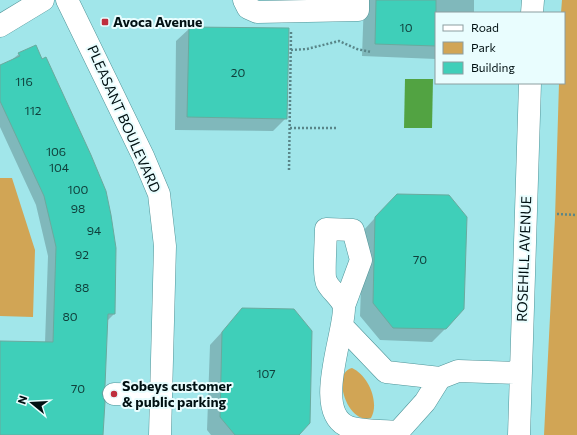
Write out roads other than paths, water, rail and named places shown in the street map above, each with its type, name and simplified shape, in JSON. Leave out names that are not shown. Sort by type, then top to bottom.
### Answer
[{"type":"street","points":[[0,26],[43,0]]},
{"type":"street","name":"PLEASANT BOULEVARD","points":[[67,0],[143,156],[159,194],[165,246],[160,435]]},
{"type":"street","points":[[244,0],[248,8],[257,12],[292,12],[334,5],[358,10],[358,0]]},
{"type":"street","points":[[532,12],[533,0]]},
{"type":"street","name":"ROSEHILL AVENUE","points":[[519,435],[530,84]]},
{"type":"street","points":[[344,306],[343,327],[333,362],[332,404],[337,419],[350,428],[398,432],[425,402],[440,378]]},
{"type":"street","points":[[343,327],[386,372],[440,378],[458,371],[521,373]]},
{"type":"street","points":[[114,394],[162,396]]},
{"type":"place","name":"Avoca Avenue","points":[[105,22]]},
{"type":"place","name":"Sobeys customer & public parking","points":[[114,394]]}]
